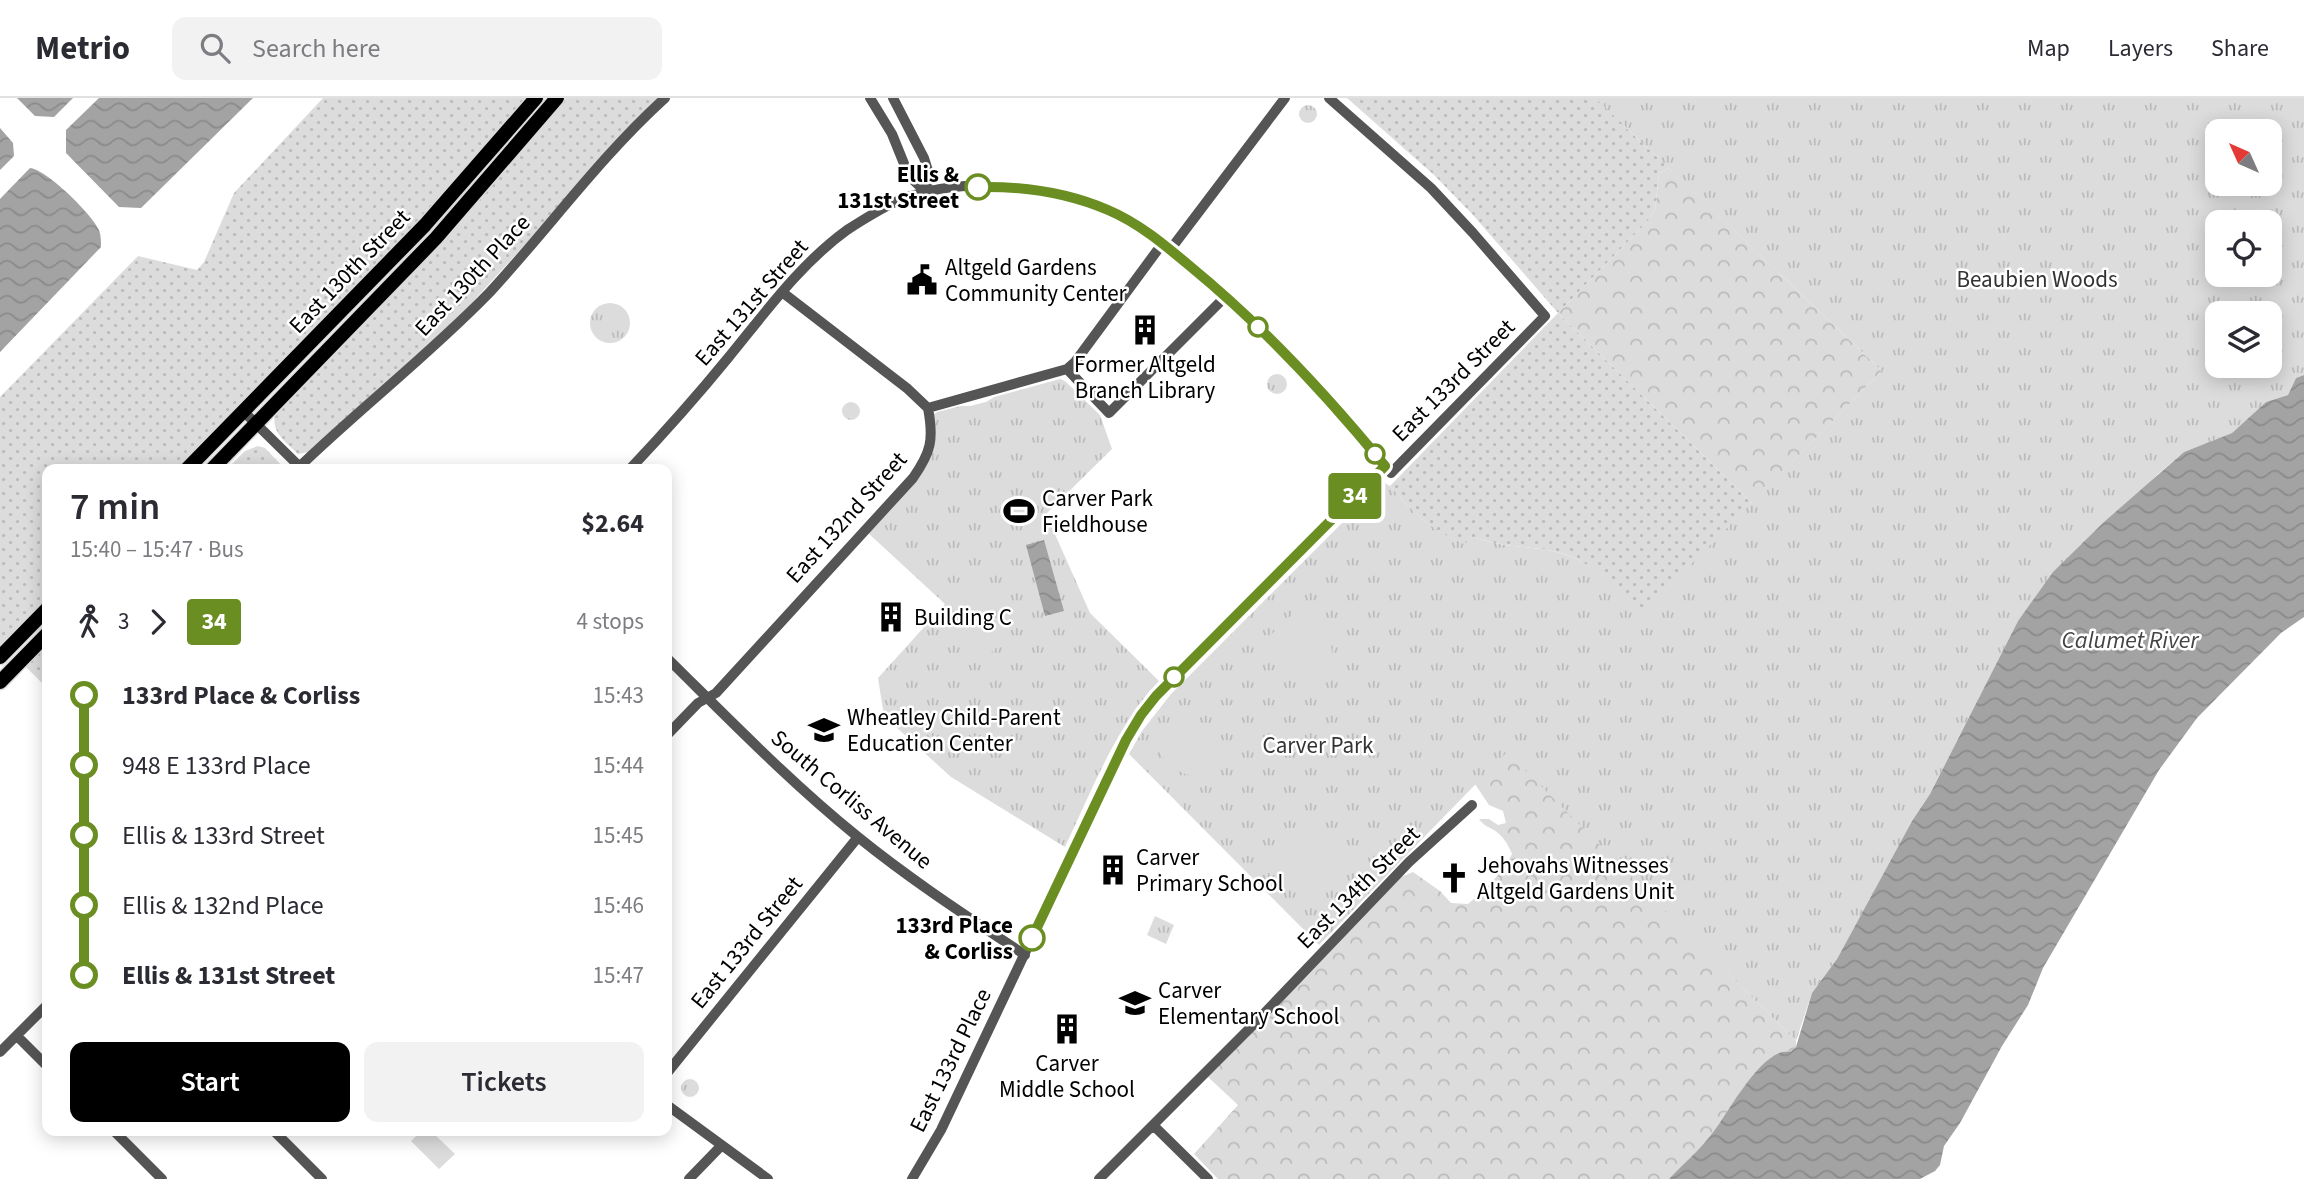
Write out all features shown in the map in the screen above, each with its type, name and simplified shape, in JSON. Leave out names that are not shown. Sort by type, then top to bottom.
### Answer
[{"type":"main road","name":"East 130th Street","points":[[192,464],[425,225],[536,98]]},
{"type":"main road","name":"East 130th Street","points":[[217,464],[436,238],[557,98]]},
{"type":"main road","points":[[0,657],[42,615]]},
{"type":"main road","points":[[0,682],[42,640]]},
{"type":"street","name":"East 130th Place","points":[[303,464],[458,324],[517,262],[616,146],[665,98]]},
{"type":"street","points":[[870,98],[892,134],[909,176],[926,192]]},
{"type":"street","points":[[893,98],[924,158],[929,174],[926,192]]},
{"type":"street","points":[[782,292],[908,389],[928,408],[1067,369],[1285,98]]},
{"type":"street","name":"East 133rd Street","points":[[1156,696],[1545,316],[1446,203],[1329,98]]},
{"type":"street","name":"East 131st Street","points":[[635,464],[709,382],[809,262],[848,230],[901,200],[926,192],[956,187],[1024,187],[1052,191],[1110,211],[1135,224],[1166,247],[1226,296],[1335,405],[1388,469]]},
{"type":"street","points":[[1067,369],[1110,413],[1226,296]]},
{"type":"street","name":"East 132nd Street","points":[[672,730],[698,703],[716,693],[913,478],[927,457],[930,445],[932,430],[928,408]]},
{"type":"street","points":[[244,412],[295,464]]},
{"type":"street","name":"South Corliss Avenue","points":[[672,663],[792,780],[858,837],[948,904],[1025,954]]},
{"type":"street","name":"East 133rd Place","points":[[912,1179],[941,1130],[1126,740],[1156,696]]},
{"type":"street","name":"East 134th Street","points":[[1099,1179],[1255,1023],[1409,862],[1472,805]]},
{"type":"street","name":"East 133rd Street","points":[[672,1067],[858,837]]},
{"type":"street","points":[[0,1052],[42,1010]]},
{"type":"street","points":[[17,1035],[42,1061]]},
{"type":"street","points":[[672,1109],[768,1179]]},
{"type":"street","points":[[1153,1125],[1208,1179]]},
{"type":"street","points":[[119,1136],[162,1179]]},
{"type":"street","points":[[279,1136],[322,1179]]},
{"type":"street","points":[[689,1179],[721,1146]]},
{"type":"street","points":[[304,1179],[313,1170]]},
{"type":"green space","points":[[323,98],[528,98],[402,240],[182,464],[42,464],[42,605],[0,645],[0,397],[138,256],[197,270],[204,262],[234,193]]},
{"type":"green space","points":[[566,98],[659,98],[432,343],[308,452],[298,454],[277,432],[275,414],[413,272]]},
{"type":"green space","points":[[1347,98],[1624,98],[1624,126],[1669,168],[1659,173],[1655,210],[1648,221],[1558,313],[1473,215],[1434,175]]},
{"type":"green space","name":"Beaubien Woods","points":[[1595,98],[2304,98],[2304,375],[2296,378],[2288,395],[2266,402],[2232,433],[2184,452],[2158,474],[2018,621],[1930,794],[1912,821],[1837,959],[1812,993],[1796,1041],[1507,752],[1319,945],[1129,754],[1142,731],[1171,694],[1385,483],[1423,520],[1464,544],[1472,537],[1504,545],[1549,550],[1584,563],[1602,576],[1642,614],[1882,371]]},
{"type":"green space","points":[[1308,105],[1314,108],[1317,114],[1314,120],[1308,123],[1302,120],[1299,114],[1302,108]]},
{"type":"green space","points":[[1669,168],[1882,371],[1752,503],[1558,313],[1648,221],[1655,210],[1659,173]]},
{"type":"green space","points":[[610,303],[624,309],[630,323],[624,337],[610,343],[596,337],[590,323],[596,309]]},
{"type":"green space","points":[[1558,313],[1752,503],[1642,615],[1602,576],[1584,563],[1549,550],[1504,545],[1472,537],[1465,545],[1423,520],[1390,486]]},
{"type":"green space","points":[[1277,374],[1284,377],[1287,384],[1284,391],[1277,394],[1270,391],[1267,384],[1270,377]]},
{"type":"green space","points":[[1060,379],[1100,415],[1112,449],[1046,514],[1090,613],[1159,681],[1143,699],[1117,739],[1065,847],[951,777],[884,716],[878,678],[945,604],[867,532],[915,479],[933,415]]},
{"type":"green space","points":[[851,402],[857,405],[860,411],[857,417],[851,420],[845,417],[842,411],[845,405]]},
{"type":"green space","points":[[258,446],[265,448],[280,464],[232,464],[245,451]]},
{"type":"green space","points":[[973,576],[1001,604],[983,622],[955,594]]},
{"type":"green space","points":[[1294,608],[1305,608],[1306,614],[1330,643],[1332,655],[1329,664],[1312,675],[1301,677],[1280,670],[1268,651],[1270,637],[1294,613]]},
{"type":"green space","points":[[971,617],[999,645],[981,663],[953,635]]},
{"type":"green space","points":[[42,647],[42,683],[24,665]]},
{"type":"green space","points":[[1190,727],[1206,734],[1215,749],[1205,769],[1192,775],[1176,770],[1161,755],[1161,748],[1180,730]]},
{"type":"green space","points":[[1507,751],[1796,1041],[1796,1047],[1790,1052],[1780,1053],[1769,1059],[1758,1070],[1709,1138],[1669,1179],[1218,1179],[1194,1154],[1238,1105],[1208,1077],[1401,877],[1413,872],[1440,891],[1451,903],[1468,904],[1493,881],[1512,854],[1500,835],[1479,819],[1489,819],[1498,825],[1506,823],[1503,811],[1489,805],[1475,784]]},
{"type":"green space","points":[[1300,834],[1322,837],[1332,844],[1338,854],[1339,872],[1315,897],[1315,904],[1306,904],[1304,897],[1276,868],[1277,856],[1282,847]]},
{"type":"green space","points":[[1155,916],[1174,925],[1166,944],[1147,935]]},
{"type":"green space","points":[[690,1079],[696,1082],[699,1088],[696,1094],[690,1097],[684,1094],[681,1088],[684,1082]]},
{"type":"green space","points":[[416,1136],[436,1136],[455,1154],[439,1169],[411,1141]]},
{"type":"water","points":[[17,98],[73,98],[54,117],[35,116]]},
{"type":"water","points":[[99,98],[253,98],[141,208],[119,207],[66,153],[66,130]]},
{"type":"water","points":[[0,128],[13,143],[14,156],[0,170]]},
{"type":"water","points":[[30,168],[47,176],[88,214],[99,230],[101,247],[0,352],[0,199]]},
{"type":"water","name":"Calumet River","points":[[2304,375],[2304,617],[2281,633],[2197,718],[2159,770],[2043,968],[2028,1005],[1944,1146],[1940,1165],[1920,1179],[1669,1179],[1709,1138],[1758,1070],[1769,1059],[1780,1053],[1790,1052],[1796,1047],[1812,993],[1837,959],[1912,821],[1930,794],[2018,621],[2053,572],[2104,522],[2184,452],[2232,433],[2266,402],[2288,395],[2296,378]]},
{"type":"water","points":[[1044,540],[1064,611],[1045,616],[1026,545]]},
{"type":"bus line","name":"34","points":[[978,187],[1024,187],[1052,191],[1110,211],[1135,224],[1233,303],[1335,405],[1385,466],[1179,672],[1141,715],[1126,740],[1032,938]]},
{"type":"place","name":"Ellis & 131st Street","points":[[978,187]]},
{"type":"place","name":"Altgeld Gardens Community Center","points":[[922,280]]},
{"type":"place","name":"Former Altgeld Branch Library","points":[[1145,330]]},
{"type":"place","name":"Carver Park Fieldhouse","points":[[1019,511]]},
{"type":"place","name":"Building C","points":[[891,617]]},
{"type":"place","name":"Wheatley Child-Parent Education Center","points":[[824,730]]},
{"type":"place","name":"Carver Primary School","points":[[1113,870]]},
{"type":"place","name":"Jehovahs Witnesses Altgeld Gardens Unit","points":[[1454,878]]},
{"type":"place","name":"133rd Place & Corliss","points":[[1032,938]]},
{"type":"place","name":"Carver Elementary School","points":[[1135,1003]]},
{"type":"place","name":"Carver Middle School","points":[[1067,1029]]},
{"type":"park label","name":"Carver Park","points":[[1318,745]]}]
